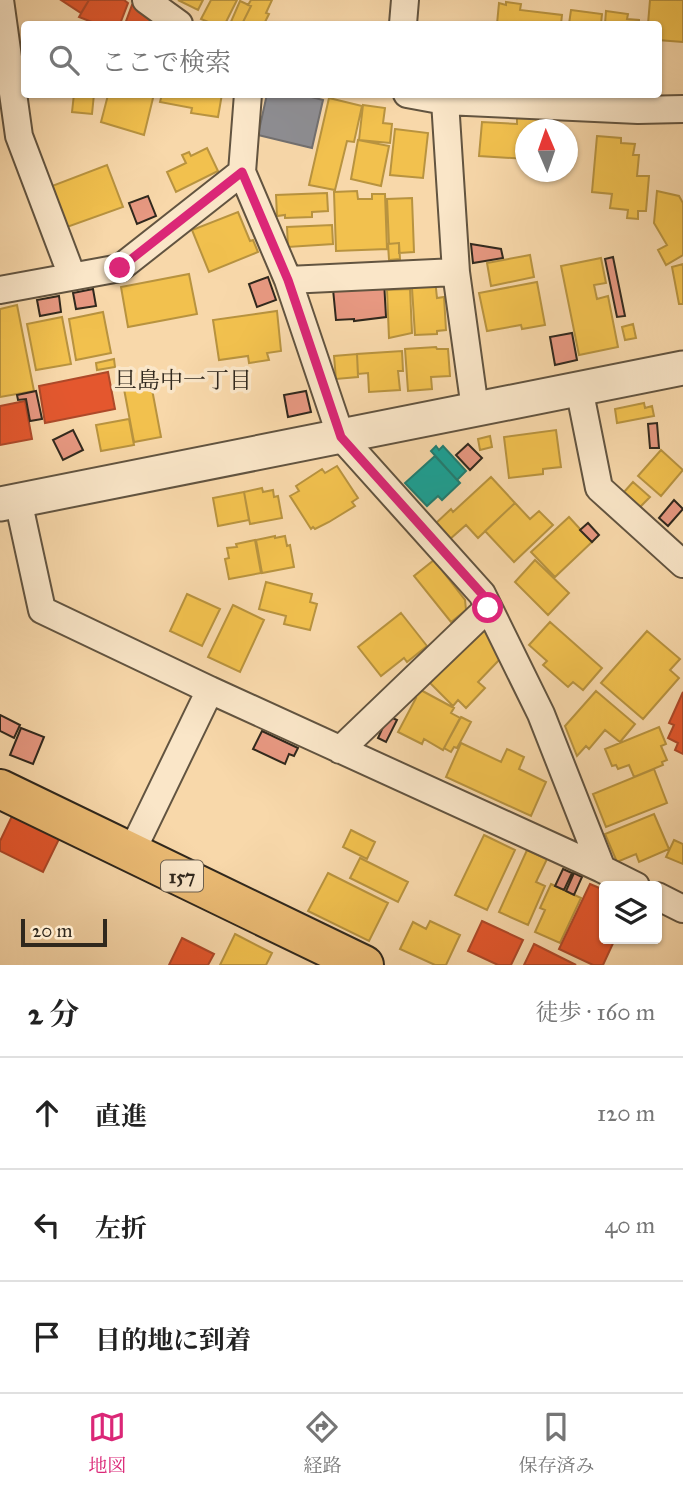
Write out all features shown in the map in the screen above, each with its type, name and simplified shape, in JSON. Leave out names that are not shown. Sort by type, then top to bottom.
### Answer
[{"type":"highway","name":"157","points":[[0,789],[364,965]]},
{"type":"street","points":[[0,0],[19,136],[72,276]]},
{"type":"street","points":[[146,0],[175,21]]},
{"type":"street","points":[[403,21],[405,0]]},
{"type":"street","points":[[248,98],[242,172],[288,280],[341,437],[482,594],[541,714],[602,869]]},
{"type":"street","points":[[429,98],[638,110],[683,109]]},
{"type":"street","points":[[445,101],[456,272],[475,409]]},
{"type":"street","points":[[0,290],[120,268],[242,172]]},
{"type":"street","points":[[288,280],[456,272]]},
{"type":"street","points":[[626,881],[42,610],[9,502],[683,369]]},
{"type":"street","points":[[579,388],[599,488],[683,564]]},
{"type":"street","points":[[340,750],[488,608]]},
{"type":"street","points":[[132,851],[210,690]]},
{"type":"street","points":[[662,898],[683,909]]},
{"type":"building: 住宅","points":[[178,0],[203,0],[198,10]]},
{"type":"building: 住宅","points":[[211,0],[237,0],[226,21],[201,19]]},
{"type":"building: 住宅","points":[[251,0],[272,0],[266,21],[244,21],[251,6],[248,5]]},
{"type":"building: 住宅","points":[[650,0],[683,0],[683,42],[662,40],[662,21],[648,21]]},
{"type":"building: 住宅","points":[[240,1],[251,6],[244,21],[231,21]]},
{"type":"building: 住宅","points":[[506,2],[521,4],[520,10],[562,15],[561,21],[497,21],[499,3],[506,5]]},
{"type":"building: 住宅","points":[[571,10],[602,14],[601,21],[569,21]]},
{"type":"building: 住宅","points":[[606,11],[628,14],[627,19],[639,20],[639,21],[605,21]]},
{"type":"building: 住宅","points":[[74,98],[94,98],[92,114],[72,112]]},
{"type":"building: 住宅","points":[[107,98],[153,98],[144,135],[101,122]]},
{"type":"building: 住宅","points":[[161,98],[221,98],[218,117],[191,113],[192,108],[160,102]]},
{"type":"building: 住宅","points":[[329,98],[362,106],[354,142],[347,141],[335,190],[309,185]]},
{"type":"building: 住宅","points":[[363,105],[385,108],[383,123],[392,124],[390,143],[359,140]]},
{"type":"building: 住宅","points":[[517,116],[540,117],[540,119],[517,119]]},
{"type":"building: 住宅","points":[[482,122],[515,124],[515,158],[479,156]]},
{"type":"building: 住宅","points":[[395,129],[428,133],[423,178],[390,175]]},
{"type":"building: 住宅","points":[[597,136],[621,138],[621,143],[635,144],[633,155],[639,155],[637,176],[649,176],[646,211],[638,211],[638,219],[627,218],[628,210],[610,208],[612,194],[592,192]]},
{"type":"building: 住宅","points":[[358,140],[389,146],[381,186],[351,179]]},
{"type":"building: 住宅","points":[[207,148],[218,171],[176,192],[167,172],[186,163],[182,155],[189,152],[191,156]]},
{"type":"building: 住宅","points":[[107,165],[123,207],[67,227],[52,186]]},
{"type":"building: 住宅","points":[[357,191],[358,199],[372,199],[372,194],[385,194],[387,249],[336,251],[334,192]]},
{"type":"building: 住宅","points":[[657,191],[679,196],[683,203],[683,255],[666,265],[658,250],[667,245],[654,223]]},
{"type":"building: 住宅","points":[[327,193],[328,211],[312,212],[312,217],[277,216],[276,195]]},
{"type":"building: 住宅","points":[[412,198],[414,252],[399,253],[399,243],[389,244],[387,199]]},
{"type":"building: 住宅","points":[[238,212],[250,241],[253,240],[258,252],[209,272],[192,230]]},
{"type":"building: 住宅","points":[[332,225],[333,244],[288,247],[287,227]]},
{"type":"building: 住宅","points":[[399,243],[400,259],[389,260],[388,244]]},
{"type":"building: 住宅","points":[[530,255],[534,277],[491,286],[487,263]]},
{"type":"building: 住宅","points":[[601,258],[606,283],[594,285],[597,299],[608,296],[618,347],[579,355],[561,266]]},
{"type":"building: 住宅","points":[[683,264],[683,304],[679,304],[672,267]]},
{"type":"building: 住宅","points":[[189,274],[197,314],[128,327],[121,287]]},
{"type":"building: 住宅","points":[[435,279],[437,298],[444,297],[446,330],[437,331],[437,334],[415,335],[412,288],[419,287],[419,280]]},
{"type":"building: 住宅","points":[[537,282],[545,325],[522,329],[521,325],[487,331],[479,293]]},
{"type":"building: 住宅","points":[[410,289],[412,333],[389,338],[387,290]]},
{"type":"building: 住宅","points":[[17,305],[34,391],[0,397],[0,309]]},
{"type":"building: 住宅","points":[[277,311],[281,351],[267,353],[269,360],[249,363],[248,356],[219,360],[213,320]]},
{"type":"building: 住宅","points":[[103,312],[111,353],[76,360],[69,319]]},
{"type":"building: 住宅","points":[[62,317],[71,364],[36,370],[27,324]]},
{"type":"building: 住宅","points":[[633,324],[636,338],[625,340],[622,327]]},
{"type":"building: 住宅","points":[[405,349],[448,349],[450,376],[431,377],[432,389],[408,391]]},
{"type":"building: 住宅","points":[[402,351],[403,371],[398,371],[400,390],[369,392],[368,373],[358,374],[357,354]]},
{"type":"building: 住宅","points":[[357,354],[358,377],[336,379],[334,356]]},
{"type":"building: 住宅","points":[[114,359],[115,367],[97,370],[96,363]]},
{"type":"building: 住宅","points":[[151,384],[161,437],[134,442],[124,389]]},
{"type":"building: 住宅","points":[[644,403],[645,408],[652,406],[654,416],[617,423],[615,409]]},
{"type":"building: 住宅","points":[[129,419],[134,445],[101,451],[96,425]]},
{"type":"building: 住宅","points":[[556,430],[561,467],[543,469],[543,474],[509,478],[504,437]]},
{"type":"building: 住宅","points":[[490,436],[492,447],[480,450],[478,439]]},
{"type":"building: 住宅","points":[[661,450],[683,470],[661,496],[638,476]]},
{"type":"building: 住宅","points":[[337,466],[358,498],[352,502],[355,506],[329,522],[311,529],[290,496],[299,491],[296,486],[322,469],[325,473]]},
{"type":"building: 住宅","points":[[491,477],[515,503],[478,538],[466,525],[450,539],[436,523],[451,509],[453,512]]},
{"type":"building: 住宅","points":[[633,482],[650,497],[640,507],[624,492]]},
{"type":"building: 住宅","points":[[262,488],[263,492],[273,490],[274,497],[278,496],[282,518],[250,524],[244,492]]},
{"type":"building: 住宅","points":[[244,492],[249,520],[218,526],[213,498]]},
{"type":"building: 住宅","points":[[515,503],[530,519],[539,511],[553,525],[514,562],[485,531]]},
{"type":"building: 住宅","points":[[569,517],[592,542],[555,577],[531,552]]},
{"type":"building: 住宅","points":[[285,536],[287,546],[290,545],[294,567],[262,573],[256,540]]},
{"type":"building: 住宅","points":[[255,540],[261,573],[229,579],[225,559],[229,558],[227,548]]},
{"type":"building: 住宅","points":[[434,560],[465,600],[466,610],[451,622],[414,576]]},
{"type":"building: 住宅","points":[[535,560],[569,593],[548,615],[515,582]]},
{"type":"building: 住宅","points":[[266,582],[312,594],[310,602],[317,604],[310,630],[284,624],[286,616],[259,609]]},
{"type":"building: 住宅","points":[[187,594],[220,609],[202,646],[170,631]]},
{"type":"building: 住宅","points":[[233,605],[264,620],[240,672],[208,657]]},
{"type":"building: 住宅","points":[[401,613],[427,646],[407,662],[404,658],[381,676],[358,647]]},
{"type":"building: 住宅","points":[[550,622],[602,668],[583,690],[573,682],[568,687],[543,665],[547,661],[529,645]]},
{"type":"building: 住宅","points":[[473,630],[486,631],[500,659],[478,682],[485,688],[466,708],[458,700],[453,706],[430,683]]},
{"type":"building: 住宅","points":[[647,631],[680,659],[670,670],[679,678],[643,719],[601,683]]},
{"type":"building: 住宅","points":[[417,688],[454,708],[451,713],[460,718],[443,750],[424,739],[422,744],[398,732],[416,698],[413,697]]},
{"type":"building: 住宅","points":[[596,691],[635,724],[620,742],[605,730],[589,749],[586,746],[577,756],[565,726]]},
{"type":"building: 住宅","points":[[461,717],[471,722],[457,748],[454,747],[451,752],[444,748]]},
{"type":"building: 住宅","points":[[659,727],[666,744],[661,746],[667,760],[662,762],[663,765],[634,777],[629,765],[618,769],[616,765],[612,766],[605,749]]},
{"type":"building: 住宅","points":[[461,743],[501,762],[507,749],[524,757],[519,769],[546,782],[531,816],[446,777]]},
{"type":"building: 住宅","points":[[654,769],[667,803],[606,827],[593,794]]},
{"type":"building: 住宅","points":[[654,814],[669,849],[639,862],[636,854],[617,862],[605,834]]},
{"type":"building: 住宅","points":[[351,830],[375,842],[367,859],[343,847]]},
{"type":"building: 住宅","points":[[484,835],[515,850],[487,910],[455,895]]},
{"type":"building: 住宅","points":[[674,840],[683,844],[683,864],[666,857]]},
{"type":"building: 住宅","points":[[527,850],[547,859],[536,882],[545,886],[528,925],[499,912]]},
{"type":"building: 住宅","points":[[360,858],[408,882],[398,902],[350,878]]},
{"type":"building: 住宅","points":[[328,873],[388,903],[369,941],[308,911]]},
{"type":"building: 住宅","points":[[551,884],[581,898],[560,943],[535,932],[545,910],[540,908]]},
{"type":"building: 住宅","points":[[430,921],[460,935],[446,965],[435,965],[400,949],[413,922],[426,929]]},
{"type":"building: 住宅","points":[[235,934],[272,953],[266,965],[220,965]]},
{"type":"building: 商業","points":[[61,0],[89,0],[81,13]]},
{"type":"building: 商業","points":[[89,0],[124,0],[128,3],[121,21],[89,21],[79,17]]},
{"type":"building: 商業","points":[[132,5],[153,19],[152,21],[126,21]]},
{"type":"building: 商業","points":[[108,372],[115,409],[45,423],[39,386]]},
{"type":"building: 商業","points":[[25,401],[32,439],[0,445],[0,406]]},
{"type":"building: 商業","points":[[683,692],[683,754],[675,750],[678,743],[668,738],[674,725],[669,723]]},
{"type":"building: 商業","points":[[13,814],[60,837],[43,872],[0,851],[0,841]]},
{"type":"building: 商業","points":[[590,884],[599,888],[599,944],[613,944],[603,965],[593,965],[559,949]]},
{"type":"building: 商業","points":[[482,921],[523,940],[511,965],[498,965],[468,951]]},
{"type":"building: 商業","points":[[182,938],[214,954],[208,965],[169,965]]},
{"type":"building: 商業","points":[[534,944],[576,965],[524,965]]},
{"type":"building: 公共","points":[[436,446],[439,450],[443,446],[466,471],[457,480],[431,451]]},
{"type":"building: 公共","points":[[435,456],[460,483],[442,500],[438,496],[427,506],[405,483]]},
{"type":"building: 工業","points":[[266,98],[323,100],[312,148],[258,135]]},
{"type":"building: その他","points":[[148,196],[156,216],[137,224],[129,203]]},
{"type":"building: その他","points":[[471,244],[501,249],[503,258],[473,263]]},
{"type":"building: その他","points":[[613,257],[625,316],[617,317],[605,259]]},
{"type":"building: その他","points":[[268,277],[276,300],[257,307],[249,284]]},
{"type":"building: その他","points":[[384,281],[386,317],[336,320],[333,289]]},
{"type":"building: その他","points":[[93,289],[96,306],[76,309],[73,293]]},
{"type":"building: その他","points":[[59,296],[61,312],[40,316],[37,300]]},
{"type":"building: その他","points":[[572,333],[577,360],[555,365],[550,337]]},
{"type":"building: その他","points":[[36,391],[42,419],[30,421],[26,399],[18,400],[17,395]]},
{"type":"building: その他","points":[[306,391],[311,412],[288,417],[284,395]]},
{"type":"building: その他","points":[[657,423],[659,448],[650,448],[648,424]]},
{"type":"building: その他","points":[[73,430],[83,450],[63,460],[53,440]]},
{"type":"building: その他","points":[[468,444],[482,458],[470,470],[456,455]]},
{"type":"building: その他","points":[[674,500],[683,509],[668,526],[659,518]]},
{"type":"building: その他","points":[[588,523],[599,535],[592,542],[580,530]]},
{"type":"building: その他","points":[[0,715],[20,725],[14,738],[0,731]]},
{"type":"building: その他","points":[[388,716],[397,720],[386,742],[378,738]]},
{"type":"building: その他","points":[[21,728],[44,737],[33,764],[10,755]]},
{"type":"building: その他","points":[[262,731],[298,748],[294,756],[289,754],[285,764],[253,749]]},
{"type":"building: その他","points":[[563,869],[572,873],[564,890],[555,886]]},
{"type":"building: その他","points":[[574,873],[582,877],[574,895],[566,891]]},
{"type":"district","name":"旦島中一丁目","points":[[183,380]]},
{"type":"route","points":[[120,268],[242,172],[288,280],[341,437],[482,594],[488,608]]}]
